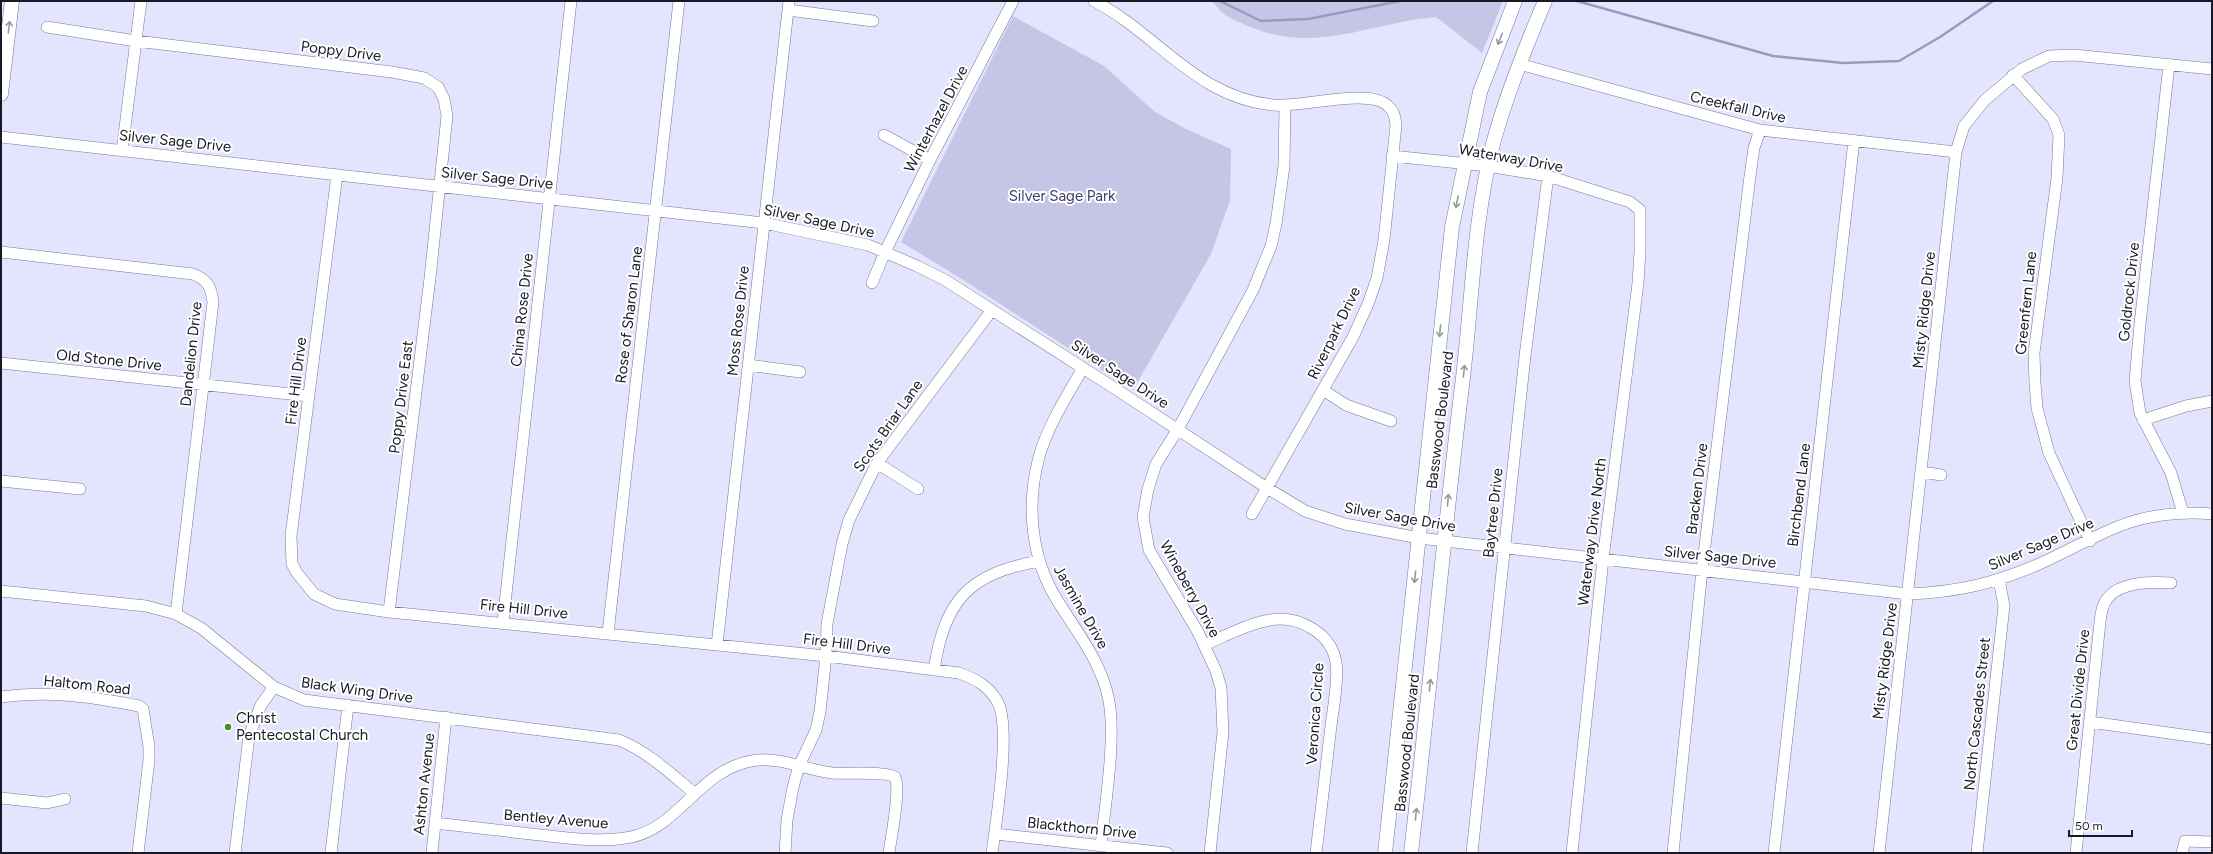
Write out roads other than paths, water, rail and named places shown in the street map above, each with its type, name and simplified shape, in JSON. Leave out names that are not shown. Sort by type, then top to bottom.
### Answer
[{"type":"main road","points":[[1,94],[12,1]]},
{"type":"main road","name":"Basswood Boulevard","points":[[1385,853],[1452,227],[1480,92],[1514,2]]},
{"type":"main road","name":"Basswood Boulevard","points":[[1412,853],[1444,541],[1468,336],[1478,220],[1493,144],[1519,64],[1543,5]]},
{"type":"street","points":[[122,151],[141,1]]},
{"type":"street","name":"China Rose Drive","points":[[503,622],[571,1]]},
{"type":"street","name":"Rose of Sharon Lane","points":[[608,633],[679,1]]},
{"type":"street","name":"Winterhazel Drive","points":[[872,283],[885,252],[930,160],[1013,1]]},
{"type":"street","points":[[1094,1],[1139,31],[1211,86],[1226,93],[1249,100],[1273,105],[1285,105]]},
{"type":"street","points":[[789,6],[873,21]]},
{"type":"street","name":"Moss Rose Drive","points":[[717,645],[789,6]]},
{"type":"street","name":"Poppy Drive","points":[[47,27],[136,40],[392,72],[431,81],[438,87],[444,99],[447,116],[440,187]]},
{"type":"street","name":"Misty Ridge Drive","points":[[1879,853],[1956,152],[1960,135],[1976,110],[2013,75],[2049,56],[2060,55],[2212,69]]},
{"type":"street","name":"Creekfall Drive","points":[[1519,64],[1760,130],[1956,152]]},
{"type":"street","name":"Goldrock Drive","points":[[2169,65],[2135,381],[2136,398],[2143,420],[2171,473],[2184,513]]},
{"type":"street","name":"Greenfern Lane","points":[[2013,75],[2053,119],[2059,135],[2057,178],[2034,353],[2035,383],[2037,408],[2049,453],[2090,541]]},
{"type":"street","name":"Riverpark Drive","points":[[1252,514],[1353,337],[1368,304],[1377,278],[1384,240],[1396,125],[1394,113],[1390,108],[1379,100],[1369,97],[1360,96],[1294,106],[1285,105]]},
{"type":"street","name":"Wineberry Drive","points":[[1210,853],[1223,732],[1221,688],[1216,671],[1204,645],[1177,594],[1158,567],[1150,550],[1143,517],[1148,489],[1156,464],[1178,429],[1253,290],[1272,246],[1284,166],[1285,105]]},
{"type":"street","name":"Bracken Drive","points":[[1673,853],[1702,570],[1750,176],[1754,148],[1760,130]]},
{"type":"street","points":[[884,135],[930,160]]},
{"type":"street","name":"Silver Sage Drive","points":[[1,137],[764,223],[845,239],[885,252],[945,280],[1305,511],[1345,524],[1419,538],[1908,594],[1966,589],[1999,579],[2036,565],[2090,541],[2116,527],[2137,520],[2184,513],[2212,514]]},
{"type":"street","name":"Birchbend Lane","points":[[1774,853],[1854,140]]},
{"type":"street","name":"Waterway Drive","points":[[1392,156],[1488,166],[1548,176],[1630,202],[1636,206],[1640,214]]},
{"type":"street","name":"Fire Hill Drive","points":[[337,175],[292,536],[292,564],[297,573],[314,594],[335,604],[389,612],[503,622],[826,656],[959,673],[973,678],[982,683],[998,702],[1003,718],[1004,738],[992,853]]},
{"type":"street","name":"Baytree Drive","points":[[1472,853],[1525,356],[1548,176]]},
{"type":"street","name":"Poppy Drive East","points":[[389,612],[440,187]]},
{"type":"street","name":"Waterway Drive North","points":[[1572,853],[1603,559],[1638,283],[1640,214]]},
{"type":"street","name":"Dandelion Drive","points":[[1,252],[150,268],[202,278],[211,291],[213,302],[176,614]]},
{"type":"street","name":"Scots Briar Lane","points":[[784,853],[787,820],[800,766],[816,730],[826,656],[827,624],[842,544],[857,500],[877,463],[992,310]]},
{"type":"street","name":"Old Stone Drive","points":[[1,363],[309,396]]},
{"type":"street","points":[[748,365],[800,372]]},
{"type":"street","name":"Jasmine Drive","points":[[1083,368],[1055,418],[1039,457],[1034,481],[1032,520],[1034,540],[1039,561],[1051,590],[1097,664],[1109,702],[1109,758],[1101,846]]},
{"type":"street","points":[[1323,390],[1346,406],[1391,421]]},
{"type":"street","points":[[2143,420],[2186,406],[2212,401]]},
{"type":"street","points":[[877,463],[918,489]]},
{"type":"street","points":[[1922,472],[1941,475]]},
{"type":"street","points":[[1,481],[80,489]]},
{"type":"street","points":[[934,670],[943,629],[957,601],[968,589],[996,572],[1010,566],[1039,561]]},
{"type":"street","name":"North Cascades Street","points":[[1977,853],[2004,606],[1999,579]]},
{"type":"street","name":"Great Divide Drive","points":[[2076,853],[2100,622],[2107,599],[2114,592],[2139,584],[2172,583]]},
{"type":"street","name":"Black Wing Drive","points":[[1,591],[146,606],[176,614],[201,628],[274,687],[304,700],[619,740],[650,757],[694,793]]},
{"type":"street","name":"Veronica Circle","points":[[1204,645],[1253,625],[1270,620],[1284,619],[1303,624],[1315,630],[1332,649],[1336,663],[1334,704],[1316,853]]},
{"type":"street","points":[[235,853],[248,736],[261,704],[274,687]]},
{"type":"street","name":"Haltom Road","points":[[1,697],[42,694],[76,696],[139,706],[143,709],[149,747],[149,760],[138,853]]},
{"type":"street","points":[[331,853],[348,705]]},
{"type":"street","name":"Ashton Avenue","points":[[432,853],[446,717]]},
{"type":"street","points":[[2090,722],[2212,739]]},
{"type":"street","name":"Bentley Avenue","points":[[435,823],[584,840],[618,839],[646,833],[663,823],[694,793],[720,772],[745,762],[776,760],[817,770],[860,775],[887,773],[895,776],[897,781],[896,802],[889,853]]},
{"type":"street","points":[[1,798],[47,803],[65,799]]},
{"type":"street","name":"Blackthorn Drive","points":[[995,834],[1167,853]]},
{"type":"street","points":[[2182,853],[2185,841],[2212,842]]},
{"type":"waterway","points":[[1220,1],[1261,21],[1308,19],[1400,1]]},
{"type":"waterway","points":[[1577,1],[1773,56],[1843,63],[1899,61],[1940,37],[1993,1]]},
{"type":"place","name":"Christ Pentecostal Church","points":[[228,727]]},
{"type":"park label","name":"Silver Sage Park","points":[[1062,196]]}]
